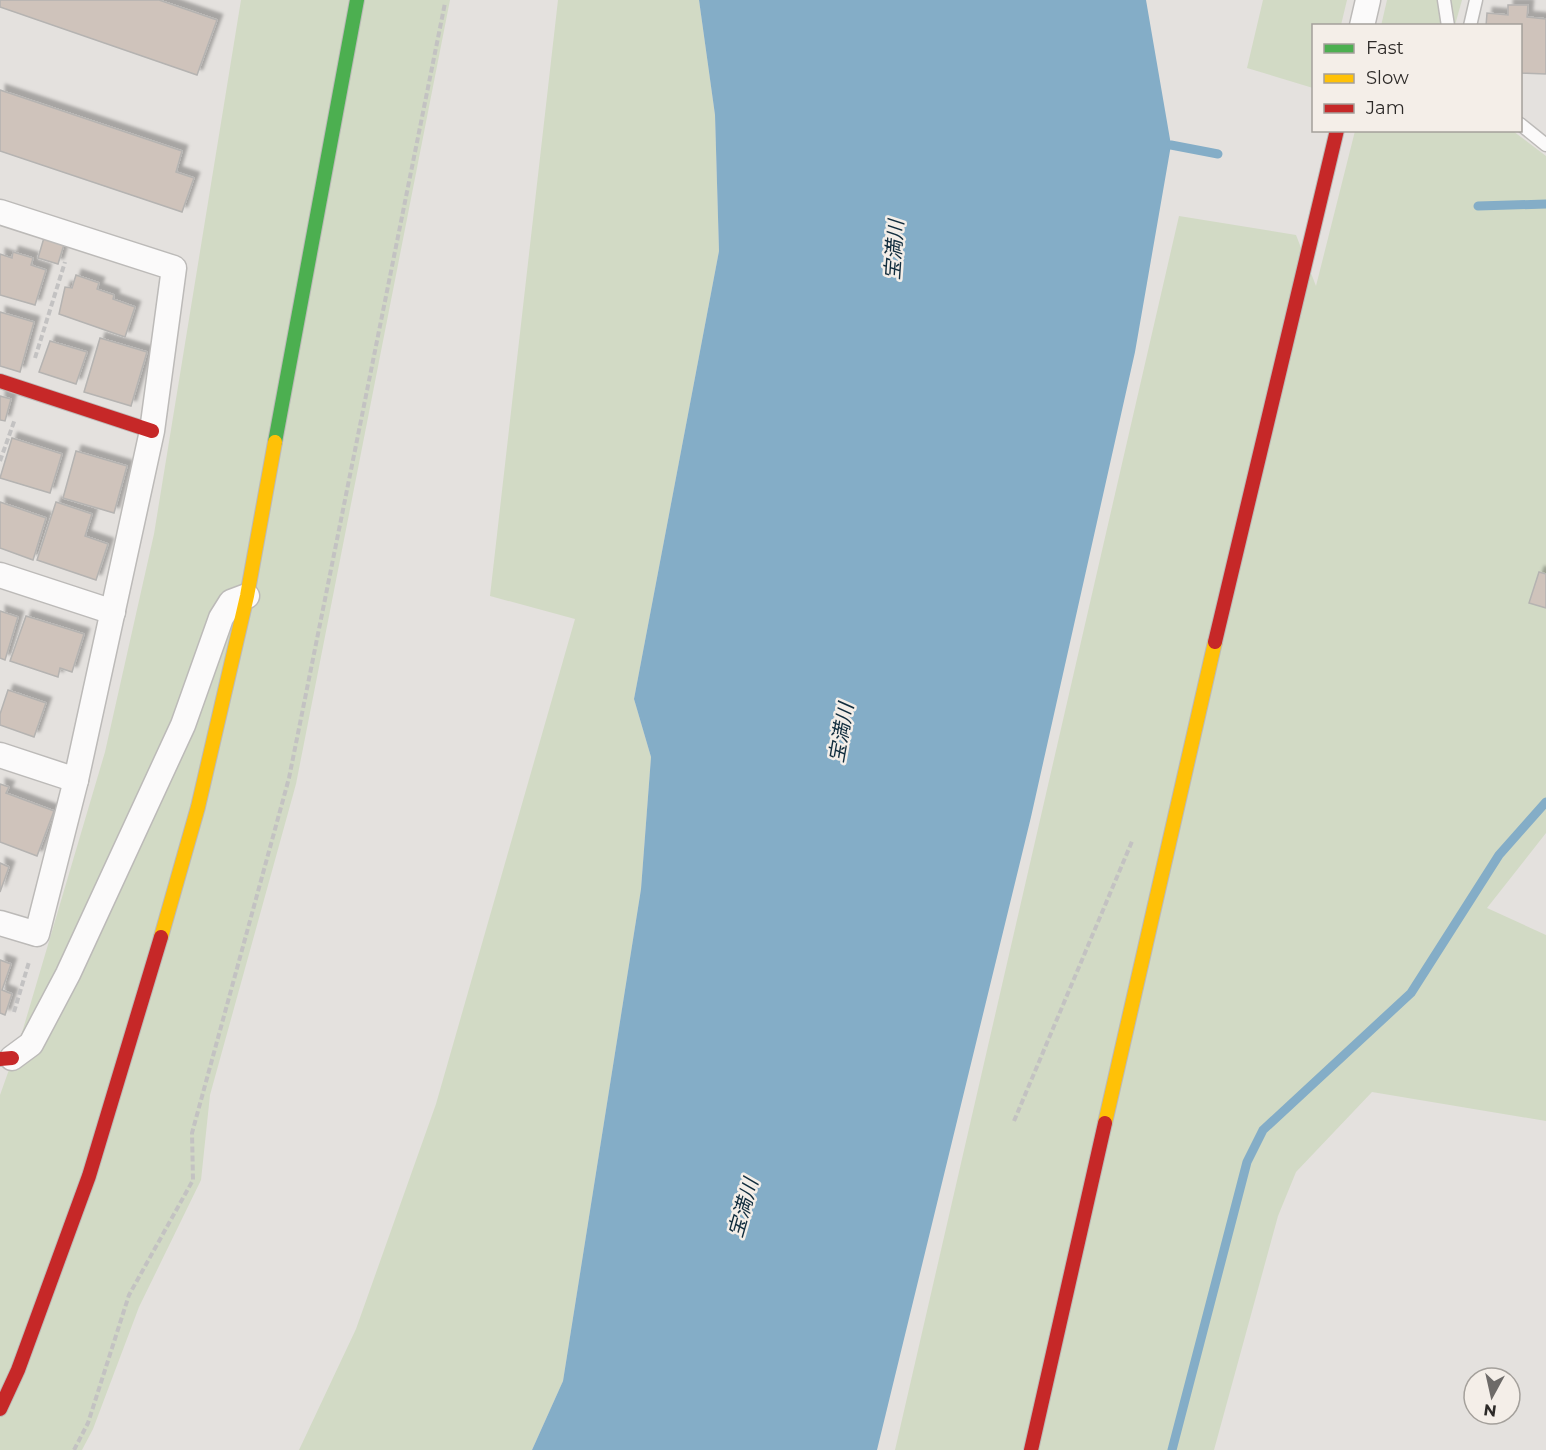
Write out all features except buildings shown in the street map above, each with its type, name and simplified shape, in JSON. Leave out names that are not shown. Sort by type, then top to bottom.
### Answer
[{"type":"street","points":[[0,1409],[18,1370],[89,1176],[139,1015],[198,807],[247,596],[357,0]]},
{"type":"street","points":[[1362,24],[1368,0]]},
{"type":"street","points":[[1031,1450],[1183,777],[1337,132]]},
{"type":"street","points":[[0,212],[174,268],[152,431],[76,780],[37,934],[0,923]]},
{"type":"street","points":[[0,381],[152,431]]},
{"type":"street","points":[[0,575],[113,612]]},
{"type":"street","points":[[6,1058],[32,1044],[68,974],[183,725],[220,618],[231,602],[247,596]]},
{"type":"street","points":[[0,755],[76,780]]},
{"type":"lane","points":[[1444,0],[1448,24]]},
{"type":"lane","points":[[1470,24],[1476,0]]},
{"type":"lane","points":[[1522,125],[1546,145]]},
{"type":"path","points":[[74,1450],[88,1423],[129,1295],[192,1180],[192,1133],[289,778],[446,3]]},
{"type":"path","points":[[0,461],[74,235]]},
{"type":"path","points":[[1014,1121],[1134,837]]},
{"type":"path","points":[[14,1013],[37,934]]},
{"type":"green space","points":[[241,0],[450,0],[296,784],[210,1095],[201,1180],[139,1307],[93,1429],[82,1450],[0,1450],[0,1095],[21,1036],[105,752],[154,534]]},
{"type":"green space","points":[[558,0],[699,0],[715,115],[719,251],[634,699],[651,757],[641,889],[563,1381],[532,1450],[299,1450],[356,1329],[436,1104],[575,619],[490,596]]},
{"type":"green space","points":[[1263,0],[1347,0],[1341,24],[1312,24],[1312,88],[1247,68]]},
{"type":"green space","points":[[1387,0],[1462,0],[1455,24],[1381,24]]},
{"type":"green space","points":[[1355,132],[1514,132],[1546,156],[1546,833],[1487,908],[1546,935],[1546,1121],[1372,1092],[1296,1172],[1278,1216],[1214,1450],[895,1450],[1179,216],[1296,235],[1316,286]]},
{"type":"water","name":"宝満川","points":[[699,0],[1146,0],[1171,145],[1135,352],[1031,817],[877,1450],[532,1450],[563,1381],[641,889],[651,757],[634,699],[719,251],[715,115]]},
{"type":"waterway","points":[[1171,145],[1218,154]]},
{"type":"waterway","points":[[1478,206],[1546,204]]},
{"type":"waterway","points":[[1172,1450],[1247,1162],[1263,1130],[1411,993],[1499,855],[1546,802]]},
{"type":"traffic: fast","points":[[275,442],[357,0]]},
{"type":"traffic: slow","points":[[161,937],[198,807],[247,596],[275,442]]},
{"type":"traffic: slow","points":[[1105,1123],[1215,642]]},
{"type":"traffic: jam","points":[[1215,642],[1337,132]]},
{"type":"traffic: jam","points":[[0,381],[152,431]]},
{"type":"traffic: jam","points":[[0,1409],[18,1370],[89,1176],[161,937]]},
{"type":"traffic: jam","points":[[0,1059],[12,1058]]},
{"type":"traffic: jam","points":[[1031,1450],[1105,1123]]}]
